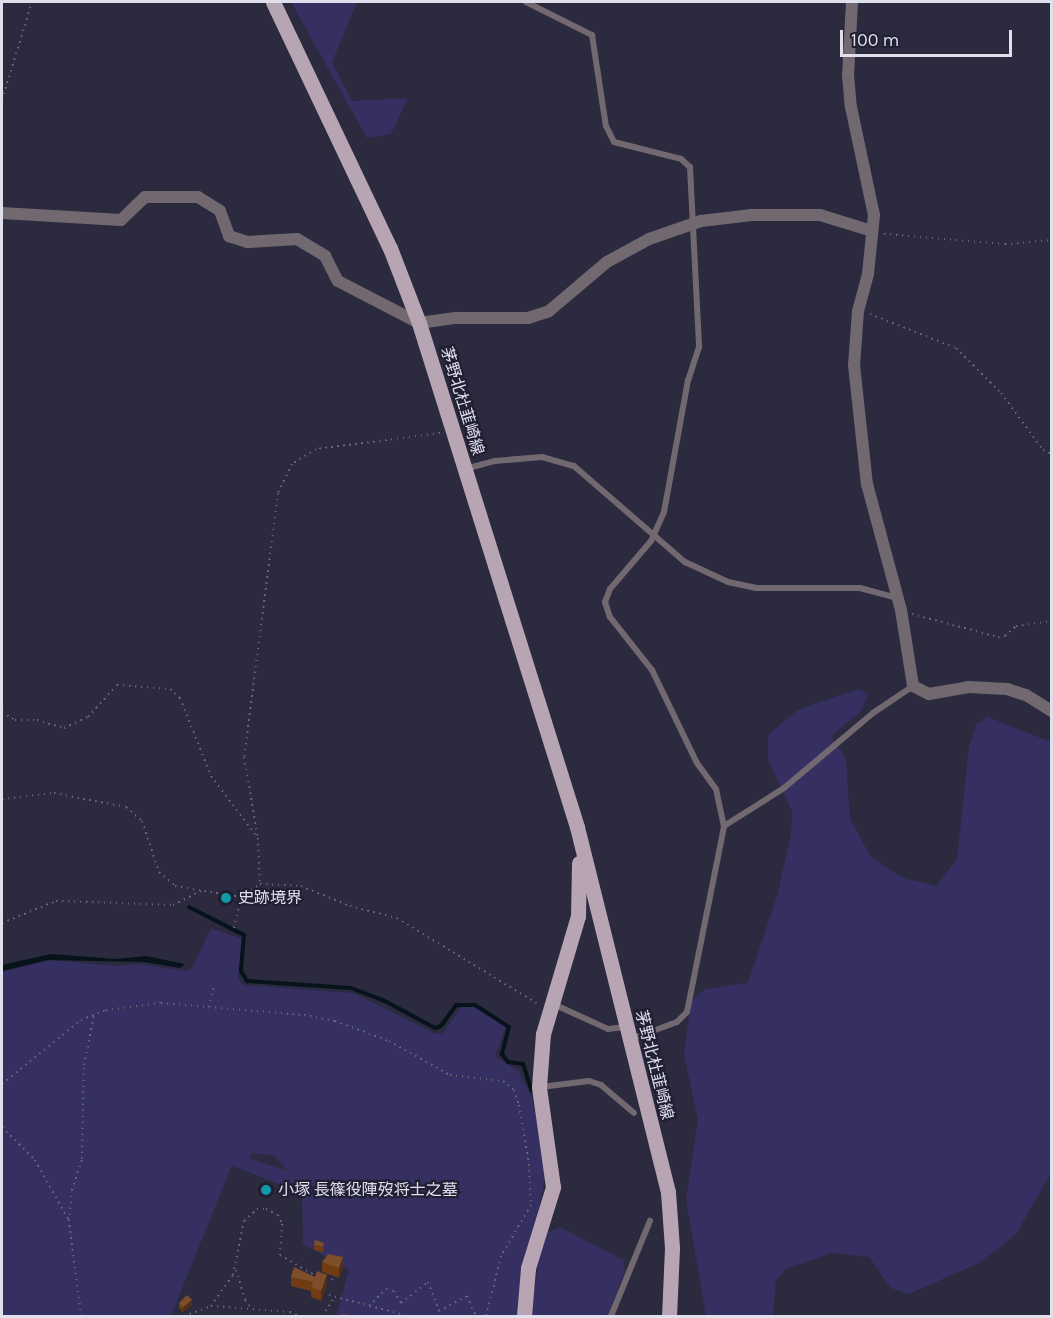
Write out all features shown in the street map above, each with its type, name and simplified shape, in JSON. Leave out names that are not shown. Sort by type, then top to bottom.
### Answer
[{"type":"main road","name":"茅野北杜韮崎線","points":[[273,2],[390,248],[419,323],[450,431],[465,469],[577,827],[668,1192],[672,1248],[669,1317]]},
{"type":"main road","name":"茅野北杜韮崎線","points":[[524,1317],[528,1268],[553,1187],[539,1087],[550,1006],[578,916],[577,827]]},
{"type":"street","points":[[852,2],[849,88],[870,190],[872,231],[868,274],[858,311],[854,365],[867,484],[899,604],[913,686],[929,694],[968,687],[1007,689],[1026,695],[1052,711]]},
{"type":"street","points":[[2,213],[121,220],[145,197],[198,197],[220,212],[230,236],[249,242],[297,239],[325,256],[338,281],[419,323],[456,318],[528,318],[549,311],[607,262],[650,238],[695,223],[732,216],[820,215],[872,231]]},
{"type":"lane","points":[[526,2],[592,35],[610,136],[614,142],[686,162],[695,223],[701,333],[688,380],[664,512],[654,536],[610,589],[605,602],[610,617],[652,670],[697,763],[716,789],[724,826],[687,1012],[677,1022],[627,1034],[550,1006]]},
{"type":"lane","points":[[465,469],[495,460],[543,458],[574,466],[686,562],[715,578],[744,586],[849,587],[899,604]]},
{"type":"lane","points":[[724,826],[784,788],[873,713],[913,686]]},
{"type":"lane","points":[[539,1087],[590,1081],[601,1085],[634,1113]]},
{"type":"lane","points":[[611,1317],[650,1221]]},
{"type":"path","points":[[2,100],[32,2]]},
{"type":"path","points":[[872,231],[908,238],[1005,244],[1052,240]]},
{"type":"path","points":[[858,311],[901,323],[956,348],[1001,393],[1043,450],[1052,454]]},
{"type":"path","points":[[260,884],[258,838],[244,757],[278,493],[292,464],[316,449],[450,431]]},
{"type":"path","points":[[899,604],[998,637],[1005,636],[1016,626],[1052,621]]},
{"type":"path","points":[[2,712],[15,720],[37,720],[64,728],[88,717],[117,685],[170,689],[180,698],[211,776],[258,838]]},
{"type":"path","points":[[2,799],[54,793],[126,807],[142,821],[159,872],[167,882],[175,886],[241,897]]},
{"type":"path","points":[[234,928],[241,897],[260,884],[301,886],[350,906],[397,918],[550,1006]]},
{"type":"path","points":[[2,923],[56,901],[173,906],[203,890]]},
{"type":"path","points":[[209,1007],[214,986]]},
{"type":"path","points":[[2,1084],[44,1046],[94,1015],[150,1004],[209,1007],[335,1021],[389,1041],[450,1075],[488,1077],[503,1081],[514,1090],[529,1164],[531,1205],[501,1256],[486,1317]]},
{"type":"path","points":[[81,1317],[69,1221],[72,1190],[82,1159],[84,1065],[94,1015]]},
{"type":"path","points":[[2,1126],[18,1139],[48,1178],[69,1221]]},
{"type":"path","points":[[211,1306],[235,1268],[244,1221],[249,1213],[266,1209],[278,1215],[282,1224],[280,1255],[324,1279]]},
{"type":"path","points":[[235,1268],[245,1300],[252,1309]]},
{"type":"path","points":[[369,1306],[386,1289],[394,1291],[401,1302],[428,1282],[439,1311],[467,1296],[476,1317]]},
{"type":"path","points":[[329,1295],[408,1317]]},
{"type":"path","points":[[322,1317],[335,1298]]},
{"type":"path","points":[[184,1317],[211,1306],[290,1312],[299,1317]]},
{"type":"shaded area","points":[[291,2],[357,2],[332,62],[352,101],[408,98],[391,134],[367,138]]},
{"type":"shaded area","points":[[859,689],[868,694],[861,711],[831,736],[846,759],[850,819],[871,857],[903,878],[936,886],[957,859],[969,747],[977,723],[988,717],[1051,742],[1051,1173],[1016,1234],[979,1263],[909,1294],[891,1288],[869,1257],[832,1253],[786,1269],[776,1280],[773,1316],[706,1316],[686,1199],[698,1120],[684,1054],[691,1001],[705,989],[748,983],[777,896],[791,834],[792,811],[768,760],[768,735],[799,709]]},
{"type":"shaded area","points":[[211,928],[242,939],[238,979],[244,985],[353,993],[436,1034],[443,1033],[462,1006],[471,1005],[506,1026],[495,1056],[518,1071],[532,1097],[546,1172],[518,1316],[336,1316],[349,1270],[303,1244],[302,1194],[232,1165],[171,1316],[2,1316],[2,972],[50,960],[114,966],[139,964],[185,971],[192,968]],"holes":[[[252,1153],[274,1156],[288,1171],[250,1159]]]},
{"type":"shaded area","points":[[51,954],[116,959],[146,956],[185,964],[180,968],[144,962],[48,960],[2,971],[2,965]]},
{"type":"shaded area","points":[[560,1227],[623,1260],[625,1271],[607,1316],[531,1316],[539,1257],[548,1232]]},
{"type":"building","points":[[315,1240],[324,1243],[323,1247],[314,1245]]},
{"type":"building","points":[[328,1254],[343,1257],[339,1268],[322,1262]]},
{"type":"building","points":[[294,1267],[315,1277],[317,1271],[327,1275],[321,1291],[311,1287],[313,1282],[291,1277]]},
{"type":"building","points":[[187,1295],[192,1300],[183,1307],[179,1303]]},
{"type":"building","points":[[342,1314],[356,1316],[356,1317],[341,1317]]},
{"type":"waterway","points":[[189,907],[244,935],[241,971],[247,981],[351,988],[385,1001],[435,1028],[441,1026],[456,1005],[475,1005],[509,1027],[502,1054],[508,1062],[523,1064],[532,1091]]},
{"type":"place","name":"史跡境界","points":[[226,898]]},
{"type":"place","name":"小塚 長篠役陣歿将士之墓","points":[[266,1190]]}]
